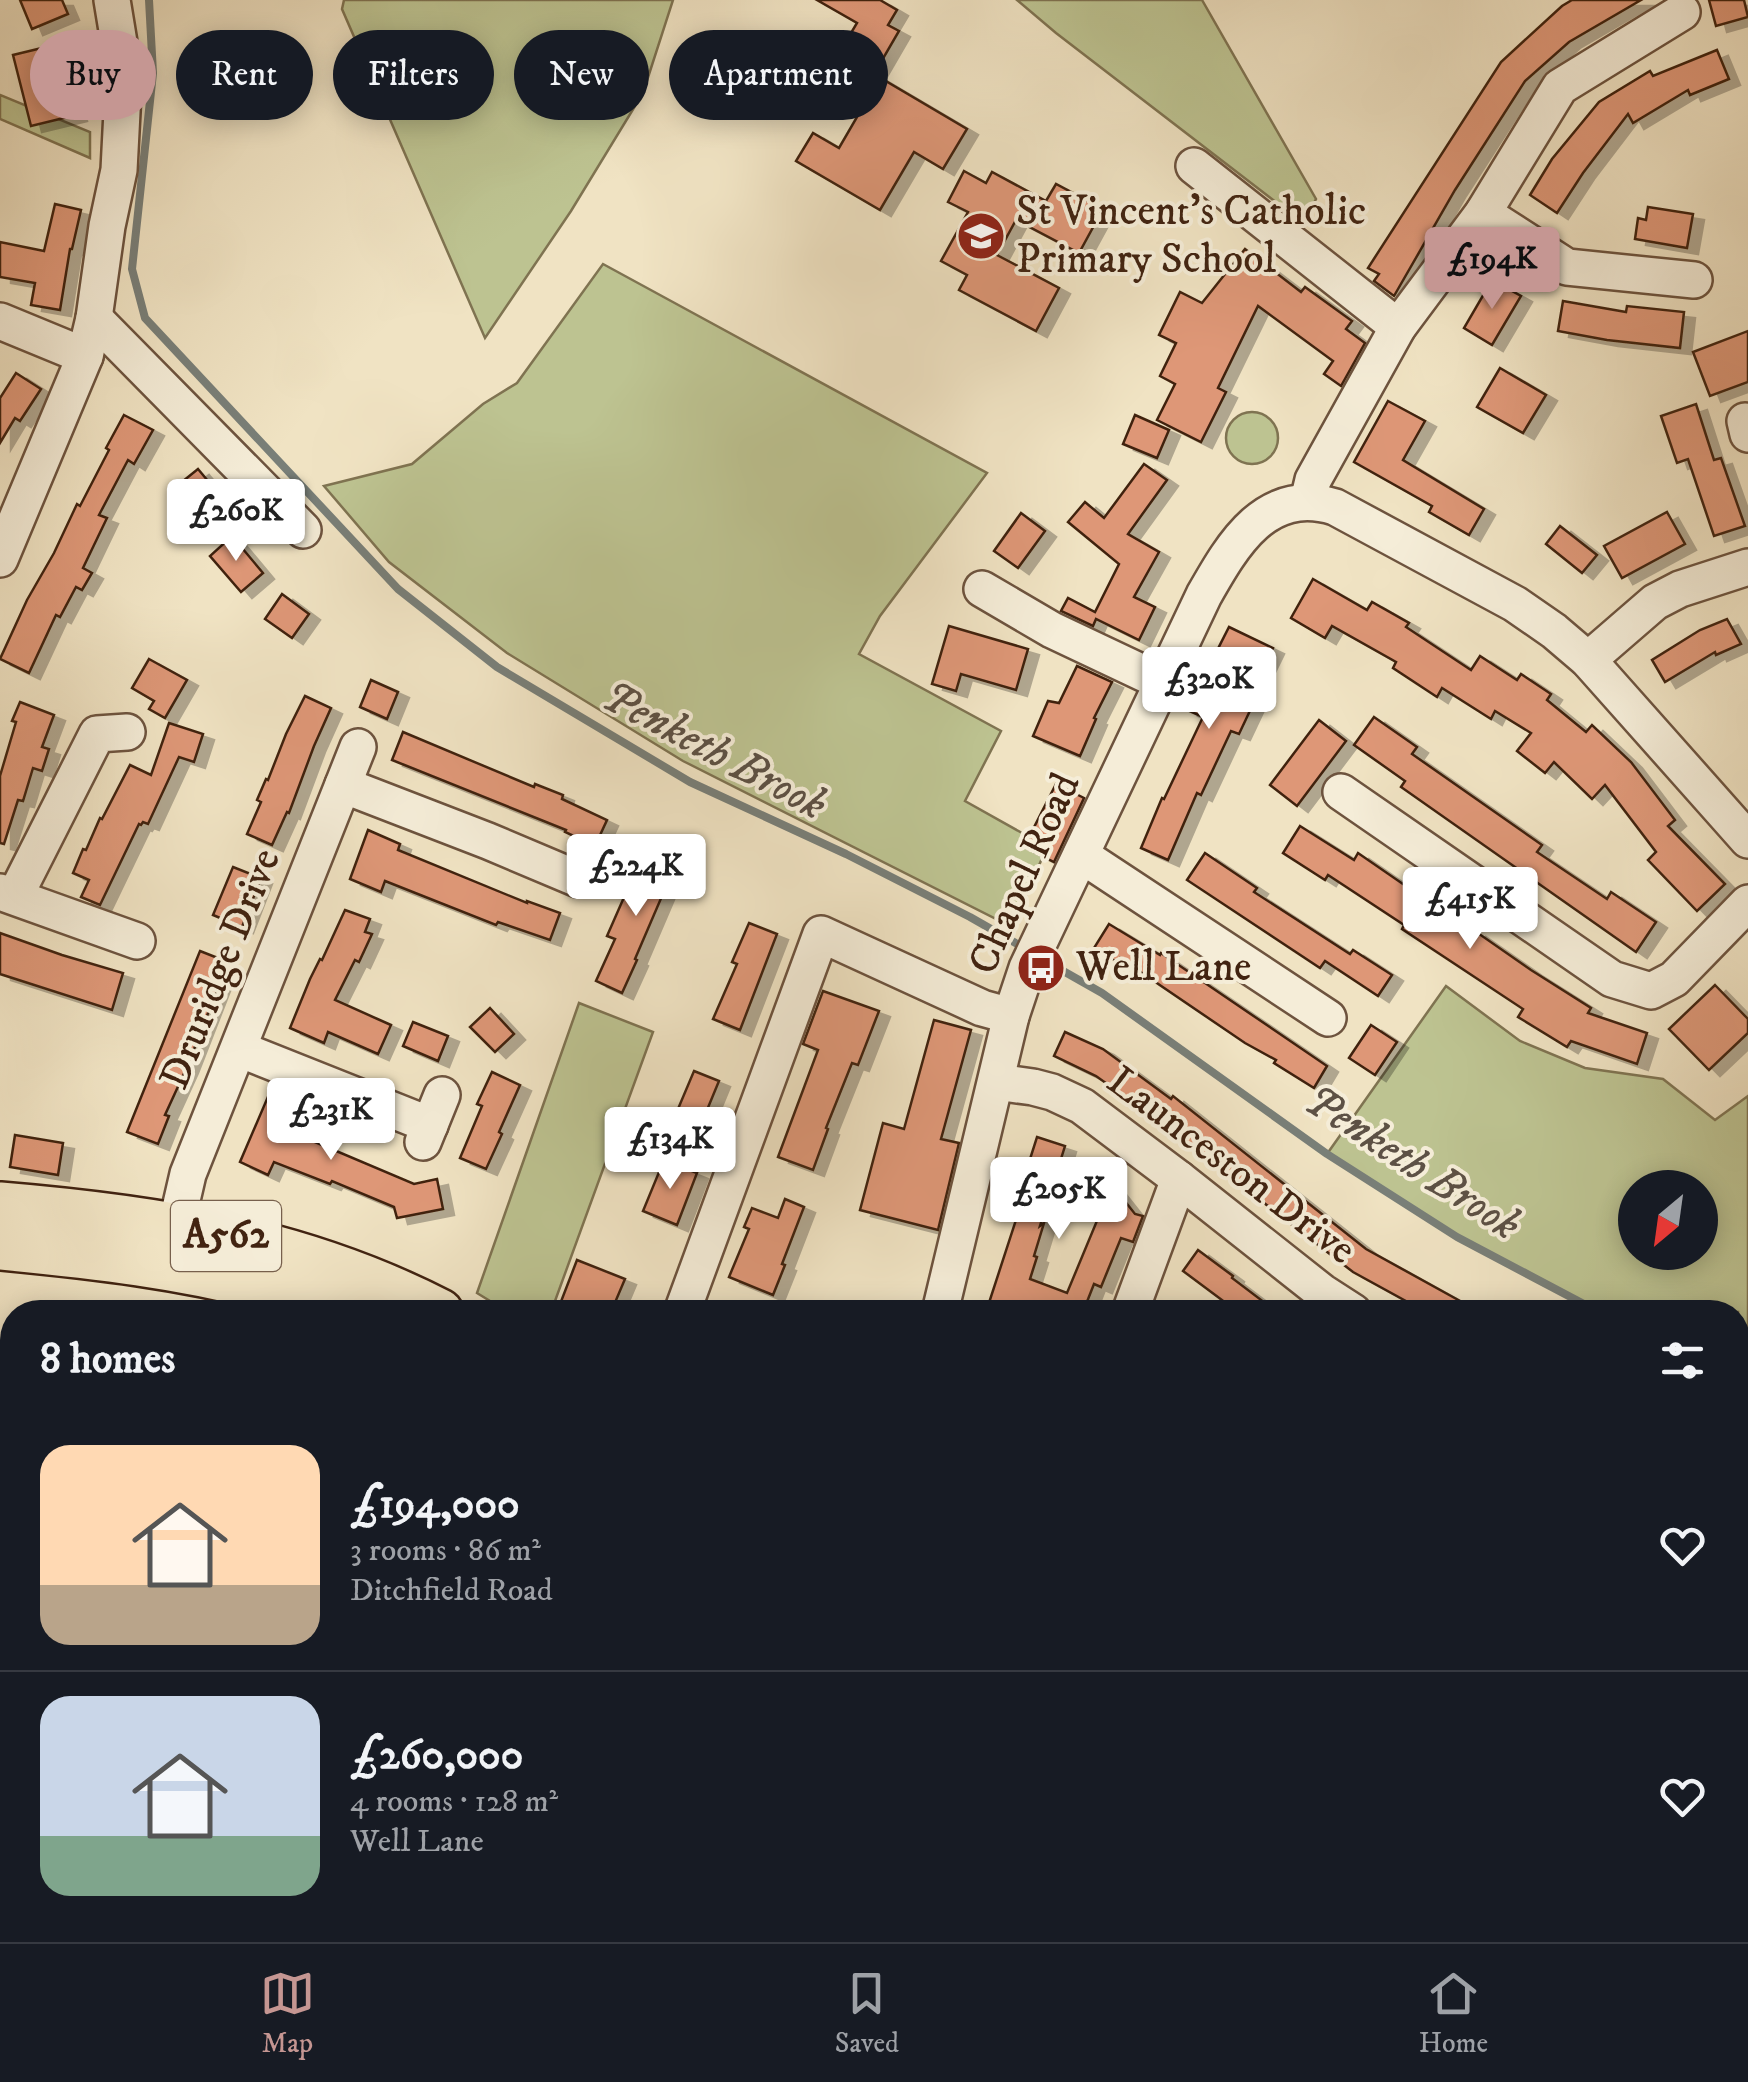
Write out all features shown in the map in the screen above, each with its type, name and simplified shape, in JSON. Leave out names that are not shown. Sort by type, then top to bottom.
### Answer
[{"type":"main road","name":"A562","points":[[0,1205],[176,1226],[259,1243],[326,1262],[416,1300]]},
{"type":"main road","name":"A562","points":[[0,1247],[172,1268],[244,1298],[270,1300]]},
{"type":"street","points":[[0,559],[85,356],[94,318],[119,170],[124,73],[112,0]]},
{"type":"street","points":[[1682,12],[1560,87],[1483,213],[1398,326],[1313,480],[1308,502],[1335,507],[1515,604],[1554,631],[1588,660],[1748,840]]},
{"type":"street","points":[[1194,166],[1398,326]]},
{"type":"street","points":[[1483,213],[1567,266],[1694,280]]},
{"type":"street","points":[[94,318],[303,530]]},
{"type":"street","points":[[0,321],[85,356]]},
{"type":"street","name":"Chapel Road","points":[[943,1300],[1010,1016],[1034,954],[1204,595],[1229,551],[1268,514],[1284,506],[1308,502]]},
{"type":"street","points":[[1588,660],[1655,602],[1680,589],[1748,567]]},
{"type":"street","points":[[982,589],[1052,630],[1162,682]]},
{"type":"street","points":[[127,732],[97,734],[8,894],[137,940]]},
{"type":"street","name":"Druridge Drive","points":[[176,1226],[188,1174],[358,747]]},
{"type":"street","points":[[343,785],[579,879]]},
{"type":"street","points":[[1341,792],[1612,979],[1651,991],[1674,979],[1748,903]]},
{"type":"street","points":[[1081,855],[1328,1018]]},
{"type":"street","points":[[686,1300],[821,934],[982,1008],[1010,1016]]},
{"type":"street","points":[[238,1048],[432,1121]]},
{"type":"street","name":"Launceston Drive","points":[[996,1082],[1033,1086],[1082,1106],[1334,1300]]},
{"type":"street","points":[[1134,1300],[1179,1179]]},
{"type":"green space","points":[[344,0],[673,0],[649,74],[649,30],[514,30],[514,120],[627,120],[485,338],[390,120],[494,120],[494,30],[351,30],[342,9]]},
{"type":"green space","points":[[1017,0],[1202,0],[1316,199],[1303,223],[1056,33]]},
{"type":"green space","points":[[0,95],[30,107],[30,120],[61,120],[90,132],[90,158],[0,119]]},
{"type":"green space","points":[[603,264],[987,473],[880,616],[859,654],[1001,731],[965,801],[1047,847],[1012,927],[683,761],[507,653],[389,562],[324,486],[412,464],[483,404],[517,383]]},
{"type":"green space","points":[[1252,412],[1271,419],[1278,438],[1271,457],[1252,464],[1233,457],[1226,438],[1233,419]]},
{"type":"green space","points":[[1446,986],[1520,1041],[1585,1068],[1663,1079],[1715,1120],[1748,1096],[1748,1300],[1576,1300],[1457,1237],[1327,1154]]},
{"type":"green space","points":[[579,1003],[653,1032],[555,1300],[488,1300],[477,1293]]},
{"type":"building","points":[[20,0],[62,0],[68,14],[32,29]]},
{"type":"building","points":[[817,0],[880,0],[897,10],[888,25],[899,31],[888,50],[888,30],[853,30],[857,23]]},
{"type":"building","points":[[1572,0],[1641,0],[1569,42],[1525,81],[1455,190],[1394,296],[1374,281],[1379,274],[1368,268],[1501,62]]},
{"type":"building","points":[[1709,0],[1744,0],[1748,17],[1716,26]]},
{"type":"building","points":[[1717,50],[1729,79],[1690,95],[1688,90],[1633,123],[1628,114],[1557,213],[1530,195],[1552,159],[1599,102],[1650,71],[1653,76]]},
{"type":"building","points":[[30,51],[30,120],[56,120],[31,126],[13,55]]},
{"type":"building","points":[[888,82],[967,129],[943,169],[914,152],[880,210],[796,161],[813,133],[839,148],[855,120],[888,120]]},
{"type":"building","name":"St Vincent's Catholic Primary School","points":[[964,171],[986,183],[992,172],[1046,201],[1056,184],[1103,209],[1079,253],[1016,220],[997,255],[1059,288],[1036,331],[959,290],[967,275],[941,261],[968,212],[948,202]]},
{"type":"building","points":[[55,204],[81,210],[60,310],[31,305],[35,283],[0,277],[0,242],[44,251]]},
{"type":"building","points":[[1648,207],[1693,214],[1687,248],[1635,239],[1638,218],[1646,220]]},
{"type":"building","points":[[1245,249],[1301,292],[1305,287],[1352,321],[1346,329],[1365,343],[1341,386],[1324,374],[1333,361],[1258,306],[1218,388],[1226,392],[1201,442],[1157,420],[1175,384],[1160,376],[1176,343],[1159,335],[1180,292],[1202,303]]},
{"type":"building","points":[[1492,280],[1521,296],[1492,345],[1464,328]]},
{"type":"building","points":[[1563,301],[1626,312],[1627,306],[1684,312],[1680,348],[1558,331]]},
{"type":"building","points":[[1748,331],[1748,382],[1710,396],[1693,352]]},
{"type":"building","points":[[1500,368],[1546,395],[1523,433],[1477,407]]},
{"type":"building","points":[[16,373],[41,389],[20,421],[15,418],[0,443],[0,398]]},
{"type":"building","points":[[1388,401],[1425,421],[1403,460],[1484,509],[1469,535],[1429,512],[1432,506],[1354,462]]},
{"type":"building","points":[[1696,404],[1714,460],[1721,458],[1745,526],[1714,536],[1688,459],[1677,463],[1661,416]]},
{"type":"building","points":[[124,415],[153,430],[134,464],[128,460],[99,515],[107,518],[83,568],[92,573],[82,590],[76,587],[60,617],[56,615],[29,673],[0,659]]},
{"type":"building","points":[[1135,415],[1169,430],[1157,458],[1123,444]]},
{"type":"building","points":[[1144,464],[1167,480],[1128,534],[1159,552],[1134,597],[1155,607],[1139,640],[1096,619],[1093,626],[1061,611],[1068,598],[1095,612],[1119,564],[1068,522],[1085,502],[1104,518]]},
{"type":"building","points":[[198,469],[213,487],[205,493],[218,509],[200,524],[172,490]]},
{"type":"building","points":[[1667,512],[1685,544],[1622,578],[1604,546]]},
{"type":"building","points":[[1021,513],[1045,531],[1018,568],[994,551]]},
{"type":"building","points":[[1560,526],[1597,555],[1582,573],[1546,544]]},
{"type":"building","points":[[232,536],[263,573],[241,592],[210,556]]},
{"type":"building","points":[[1313,579],[1367,610],[1372,602],[1409,623],[1406,627],[1471,670],[1480,656],[1517,680],[1521,674],[1551,694],[1547,700],[1586,732],[1592,725],[1631,762],[1675,820],[1668,826],[1725,884],[1697,911],[1648,860],[1656,852],[1605,785],[1592,799],[1554,762],[1545,773],[1517,751],[1531,733],[1495,711],[1491,719],[1442,688],[1437,697],[1393,668],[1396,662],[1332,626],[1325,638],[1291,618]]},
{"type":"building","points":[[282,594],[309,614],[292,638],[265,619]]},
{"type":"building","points":[[1727,619],[1741,644],[1716,655],[1715,652],[1665,682],[1652,660],[1700,630]]},
{"type":"building","points":[[949,626],[1028,649],[1016,690],[961,674],[956,691],[932,684]]},
{"type":"building","points":[[1229,627],[1273,648],[1249,697],[1255,700],[1239,734],[1231,731],[1201,795],[1197,793],[1168,860],[1141,848],[1203,717],[1187,710]]},
{"type":"building","points":[[149,659],[187,680],[165,718],[149,709],[154,701],[132,688]]},
{"type":"building","points":[[1077,666],[1112,682],[1080,756],[1033,736],[1048,701],[1059,703]]},
{"type":"building","points":[[371,680],[398,692],[387,719],[360,707]]},
{"type":"building","points":[[305,696],[331,708],[272,845],[247,834],[261,802],[257,800]]},
{"type":"building","points":[[20,702],[54,715],[42,747],[49,749],[42,771],[33,768],[4,844],[0,843],[0,776]]},
{"type":"building","points":[[1374,717],[1417,747],[1412,754],[1542,845],[1537,852],[1607,899],[1611,892],[1656,922],[1636,952],[1401,787],[1405,781],[1354,745]]},
{"type":"building","points":[[1319,720],[1346,741],[1297,806],[1270,785]]},
{"type":"building","points":[[169,723],[203,734],[194,762],[179,757],[148,824],[139,824],[100,905],[81,897],[89,880],[73,873],[83,849],[86,850],[130,765],[151,775]]},
{"type":"building","points":[[403,732],[534,787],[535,784],[563,795],[562,799],[607,820],[595,846],[566,830],[392,760]]},
{"type":"building","points":[[1056,784],[1084,798],[1054,862],[1024,847]]},
{"type":"building","points":[[1300,826],[1354,860],[1358,853],[1591,1008],[1588,1013],[1647,1033],[1637,1064],[1571,1041],[1567,1047],[1518,1017],[1523,1009],[1402,929],[1404,925],[1328,875],[1325,880],[1283,853]]},
{"type":"building","points":[[368,830],[400,844],[398,850],[560,913],[550,940],[498,922],[496,925],[385,881],[381,892],[350,879]]},
{"type":"building","points":[[1205,853],[1257,888],[1254,892],[1350,954],[1353,950],[1392,975],[1378,996],[1325,961],[1320,968],[1187,880]]},
{"type":"building","points":[[643,854],[687,871],[681,887],[668,882],[622,993],[596,981],[615,939],[607,936],[625,895],[628,896]]},
{"type":"building","points":[[233,867],[261,878],[242,927],[213,915]]},
{"type":"building","points":[[345,910],[370,919],[365,932],[372,934],[335,1000],[391,1025],[378,1054],[328,1032],[324,1043],[290,1028]]},
{"type":"building","points":[[749,923],[777,934],[740,1030],[713,1019],[737,964],[732,962]]},
{"type":"building","points":[[1109,924],[1161,953],[1327,1066],[1314,1088],[1120,958],[1117,962],[1094,948]]},
{"type":"building","points":[[0,933],[123,973],[112,1010],[0,974]]},
{"type":"building","points":[[200,951],[228,962],[165,1115],[169,1116],[158,1144],[127,1132]]},
{"type":"building","points":[[1715,985],[1748,1019],[1748,1033],[1709,1070],[1669,1029]]},
{"type":"building","points":[[823,991],[879,1011],[858,1065],[852,1063],[813,1170],[778,1157],[818,1050],[803,1044]]},
{"type":"building","points":[[490,1008],[514,1034],[495,1052],[470,1027]]},
{"type":"building","points":[[934,1020],[971,1030],[941,1139],[959,1143],[938,1230],[860,1210],[883,1123],[904,1129]]},
{"type":"building","points":[[413,1022],[448,1036],[438,1061],[403,1046]]},
{"type":"building","points":[[1371,1025],[1397,1042],[1375,1075],[1349,1058]]},
{"type":"building","points":[[1065,1032],[1103,1049],[1171,1099],[1173,1096],[1366,1249],[1458,1300],[1404,1300],[1353,1272],[1148,1113],[1096,1076],[1054,1056]]},
{"type":"building","points":[[694,1071],[719,1081],[700,1127],[675,1116]]},
{"type":"building","points":[[492,1072],[520,1085],[486,1169],[460,1158]]},
{"type":"building","points":[[270,1092],[300,1104],[289,1131],[414,1184],[437,1179],[443,1209],[397,1218],[394,1207],[332,1181],[330,1184],[274,1162],[268,1175],[240,1162]]},
{"type":"building","points":[[15,1135],[63,1143],[58,1175],[10,1167]]},
{"type":"building","points":[[1037,1137],[1065,1146],[1040,1226],[1044,1223],[1030,1279],[1067,1293],[1099,1216],[1082,1193],[1105,1176],[1135,1214],[1143,1216],[1133,1242],[1121,1238],[1101,1287],[1094,1284],[1088,1300],[990,1300],[1029,1180],[1024,1178]]},
{"type":"building","points":[[664,1160],[697,1173],[677,1225],[643,1211]]},
{"type":"building","points":[[785,1199],[804,1207],[773,1295],[729,1277],[749,1229],[744,1227],[752,1208],[778,1218]]},
{"type":"building","points":[[1198,1250],[1261,1300],[1222,1300],[1183,1271]]},
{"type":"building","points":[[577,1260],[625,1279],[616,1300],[562,1300]]},
{"type":"waterway","name":"Penketh Brook","points":[[149,0],[153,73],[132,269],[145,318],[398,589],[497,667],[690,782],[846,854],[1026,949]]},
{"type":"waterway","name":"Penketh Brook","points":[[1042,959],[1102,993],[1327,1154],[1457,1237],[1576,1300]]},
{"type":"place","name":"St Vincent's Catholic Primary School","points":[[981,236]]},
{"type":"place","name":"Well Lane","points":[[1041,968]]}]
